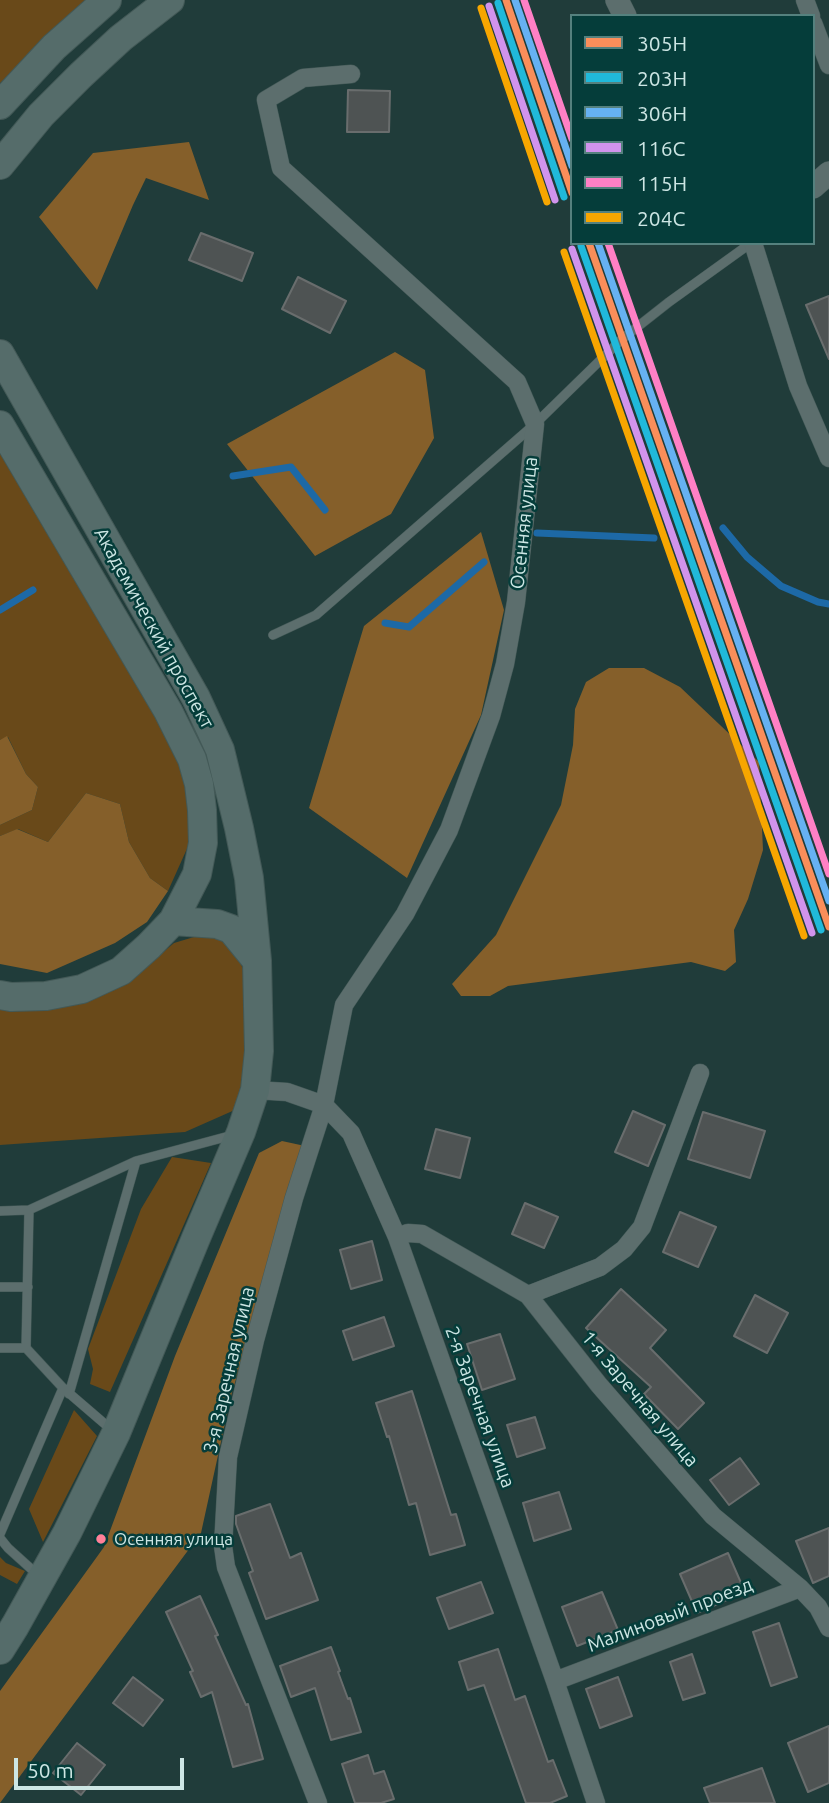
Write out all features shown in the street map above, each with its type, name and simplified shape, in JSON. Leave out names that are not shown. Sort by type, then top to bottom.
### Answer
[{"type":"main road","points":[[0,105],[54,47],[107,0]]},
{"type":"main road","points":[[0,165],[41,116],[81,75],[121,38],[170,0]]},
{"type":"main road","name":"Академический проспект","points":[[0,354],[196,698],[220,750],[249,878],[257,961],[259,1051],[255,1090]]},
{"type":"main road","name":"Академический проспект","points":[[0,425],[167,711],[192,760],[199,784],[203,843],[197,874],[173,922],[121,971],[82,989],[46,996],[0,995]]},
{"type":"main road","points":[[173,922],[217,924],[231,929],[257,961]]},
{"type":"main road","points":[[0,1650],[67,1533],[116,1433],[241,1132],[255,1090]]},
{"type":"street","points":[[815,28],[829,65]]},
{"type":"street","name":"Осенняя улица","points":[[324,1105],[344,1005],[405,914],[449,830],[491,716],[505,664],[516,601],[535,424],[517,383],[281,168],[266,100],[303,78],[351,74]]},
{"type":"street","points":[[815,185],[829,173]]},
{"type":"street","points":[[753,245],[798,386],[821,424],[829,458]]},
{"type":"street","points":[[528,1295],[600,1267],[624,1249],[642,1227],[701,1073]]},
{"type":"street","name":"2-я Заречная улица","points":[[255,1090],[287,1092],[324,1105],[351,1133],[397,1237],[596,1803]]},
{"type":"street","name":"3-я Заречная улица","points":[[318,1803],[226,1567],[223,1546],[228,1457],[255,1340],[283,1237],[324,1105]]},
{"type":"street","name":"1-я Заречная улица","points":[[397,1237],[408,1233],[422,1234],[528,1295],[599,1385],[713,1516],[800,1588],[818,1607],[829,1628]]},
{"type":"street","name":"Малиновый проезд","points":[[555,1681],[800,1588]]},
{"type":"lane","points":[[273,635],[316,615],[535,424],[622,339],[749,245]]},
{"type":"lane","points":[[0,1210],[29,1210],[136,1161],[241,1132]]},
{"type":"lane","points":[[42,1578],[8,1548],[0,1536],[66,1391],[136,1161]]},
{"type":"lane","points":[[29,1210],[26,1348],[66,1391],[116,1433]]},
{"type":"lane","points":[[0,1287],[27,1287]]},
{"type":"lane","points":[[0,1348],[26,1348]]},
{"type":"shaded area","points":[[0,0],[95,0],[0,83]]},
{"type":"shaded area","points":[[189,142],[209,200],[146,178],[97,290],[39,217],[93,153]]},
{"type":"shaded area","points":[[395,352],[425,370],[434,438],[391,514],[315,556],[227,444]]},
{"type":"shaded area","points":[[0,450],[122,656],[178,759],[191,798],[190,842],[168,891],[150,878],[129,842],[120,804],[86,793],[48,842],[18,829],[0,836],[0,825],[32,810],[38,787],[26,774],[8,737],[0,740]]},
{"type":"shaded area","points":[[481,532],[504,610],[481,715],[407,878],[309,808],[364,626]]},
{"type":"shaded area","points":[[609,668],[644,668],[680,687],[759,762],[763,850],[748,899],[734,930],[736,962],[725,971],[691,962],[508,986],[490,996],[461,996],[452,984],[496,935],[561,805],[573,745],[575,709],[586,682]]},
{"type":"shaded area","points":[[7,736],[26,774],[38,787],[32,810],[0,825],[0,740]]},
{"type":"shaded area","points":[[86,793],[120,804],[129,842],[150,878],[168,891],[147,922],[115,943],[47,973],[0,964],[0,836],[17,829],[48,842]]},
{"type":"shaded area","points":[[204,934],[228,940],[246,974],[251,1032],[237,1109],[185,1132],[0,1145],[0,1003],[148,965],[174,943]]},
{"type":"shaded area","points":[[282,1141],[305,1146],[231,1396],[201,1533],[0,1803],[0,1691],[104,1547],[175,1356],[259,1153]]},
{"type":"shaded area","points":[[172,1157],[211,1163],[110,1392],[90,1384],[93,1369],[88,1349],[141,1209]]},
{"type":"shaded area","points":[[74,1410],[97,1436],[43,1542],[29,1509]]},
{"type":"shaded area","points":[[0,1557],[6,1563],[25,1571],[17,1584],[0,1575]]},
{"type":"building","points":[[348,90],[390,91],[389,132],[347,132]]},
{"type":"building","points":[[201,233],[253,253],[242,281],[189,260]]},
{"type":"building","points":[[298,277],[346,301],[330,333],[282,309]]},
{"type":"building","points":[[829,296],[829,359],[806,305]]},
{"type":"building","points":[[633,1111],[665,1125],[648,1166],[615,1152]]},
{"type":"building","points":[[703,1112],[765,1131],[750,1178],[688,1159]]},
{"type":"building","points":[[436,1129],[470,1138],[460,1178],[425,1169]]},
{"type":"building","points":[[525,1203],[558,1217],[544,1248],[512,1234]]},
{"type":"building","points":[[680,1212],[716,1227],[698,1267],[663,1252]]},
{"type":"building","points":[[372,1241],[382,1280],[351,1289],[340,1250]]},
{"type":"building","points":[[621,1289],[666,1330],[650,1348],[704,1403],[678,1429],[644,1394],[651,1387],[586,1328]]},
{"type":"building","points":[[755,1295],[788,1313],[767,1353],[734,1336]]},
{"type":"building","points":[[384,1317],[394,1346],[353,1360],[343,1331]]},
{"type":"building","points":[[500,1334],[515,1379],[482,1390],[467,1344]]},
{"type":"building","points":[[412,1391],[451,1515],[456,1514],[465,1545],[430,1555],[416,1503],[409,1505],[389,1436],[387,1437],[376,1403]]},
{"type":"building","points":[[535,1417],[545,1448],[517,1457],[507,1425]]},
{"type":"building","points":[[740,1458],[759,1484],[729,1505],[710,1480]]},
{"type":"building","points":[[559,1492],[571,1529],[534,1541],[523,1503]]},
{"type":"building","points":[[270,1504],[290,1558],[301,1553],[318,1600],[266,1619],[249,1573],[253,1571],[236,1524],[236,1516]]},
{"type":"building","points":[[829,1528],[829,1576],[813,1583],[796,1541]]},
{"type":"building","points":[[728,1553],[745,1592],[697,1613],[680,1574]]},
{"type":"building","points":[[481,1582],[493,1613],[449,1629],[437,1598]]},
{"type":"building","points":[[602,1592],[618,1630],[577,1646],[562,1607]]},
{"type":"building","points":[[200,1596],[218,1635],[215,1636],[246,1705],[248,1704],[263,1759],[233,1767],[212,1692],[201,1697],[190,1672],[193,1671],[166,1612]]},
{"type":"building","points":[[779,1623],[797,1677],[771,1686],[753,1632]]},
{"type":"building","points":[[331,1647],[361,1732],[331,1740],[315,1688],[291,1697],[280,1666]]},
{"type":"building","points":[[498,1649],[515,1700],[525,1696],[548,1762],[553,1760],[567,1796],[550,1803],[526,1803],[484,1685],[468,1690],[459,1662]]},
{"type":"building","points":[[692,1654],[705,1693],[683,1700],[670,1662]]},
{"type":"building","points":[[133,1677],[163,1700],[143,1726],[113,1703]]},
{"type":"building","points":[[618,1677],[632,1716],[600,1728],[586,1689]]},
{"type":"building","points":[[829,1726],[829,1783],[808,1792],[788,1743]]},
{"type":"building","points":[[77,1743],[105,1765],[81,1795],[53,1773]]},
{"type":"building","points":[[368,1755],[374,1774],[384,1771],[394,1799],[381,1803],[355,1803],[342,1764]]},
{"type":"building","points":[[762,1768],[775,1803],[710,1803],[704,1788]]},
{"type":"waterway","points":[[233,476],[291,467],[325,510]]},
{"type":"waterway","points":[[723,528],[747,557],[781,586],[829,604]]},
{"type":"waterway","points":[[537,533],[654,538]]},
{"type":"waterway","points":[[385,623],[409,627],[484,562]]},
{"type":"waterway","points":[[0,610],[33,590]]},
{"type":"transit line","name":"305Н","points":[[506,0],[570,187]]},
{"type":"transit line","name":"306Н","points":[[515,0],[570,160]]},
{"type":"transit line","name":"115Н","points":[[524,0],[570,133]]},
{"type":"transit line","name":"203Н","points":[[498,3],[564,197]]},
{"type":"transit line","name":"116С","points":[[489,6],[555,200]]},
{"type":"transit line","name":"204С","points":[[481,8],[547,202]]},
{"type":"transit line","name":"305Н","points":[[590,245],[829,927]]},
{"type":"transit line","name":"306Н","points":[[599,245],[829,901]]},
{"type":"transit line","name":"115Н","points":[[609,245],[829,874]]},
{"type":"transit line","name":"203Н","points":[[581,246],[821,930]]},
{"type":"transit line","name":"116С","points":[[572,249],[812,933]]},
{"type":"transit line","name":"204С","points":[[564,252],[804,936]]},
{"type":"place","name":"Осенняя улица","points":[[101,1539]]}]
